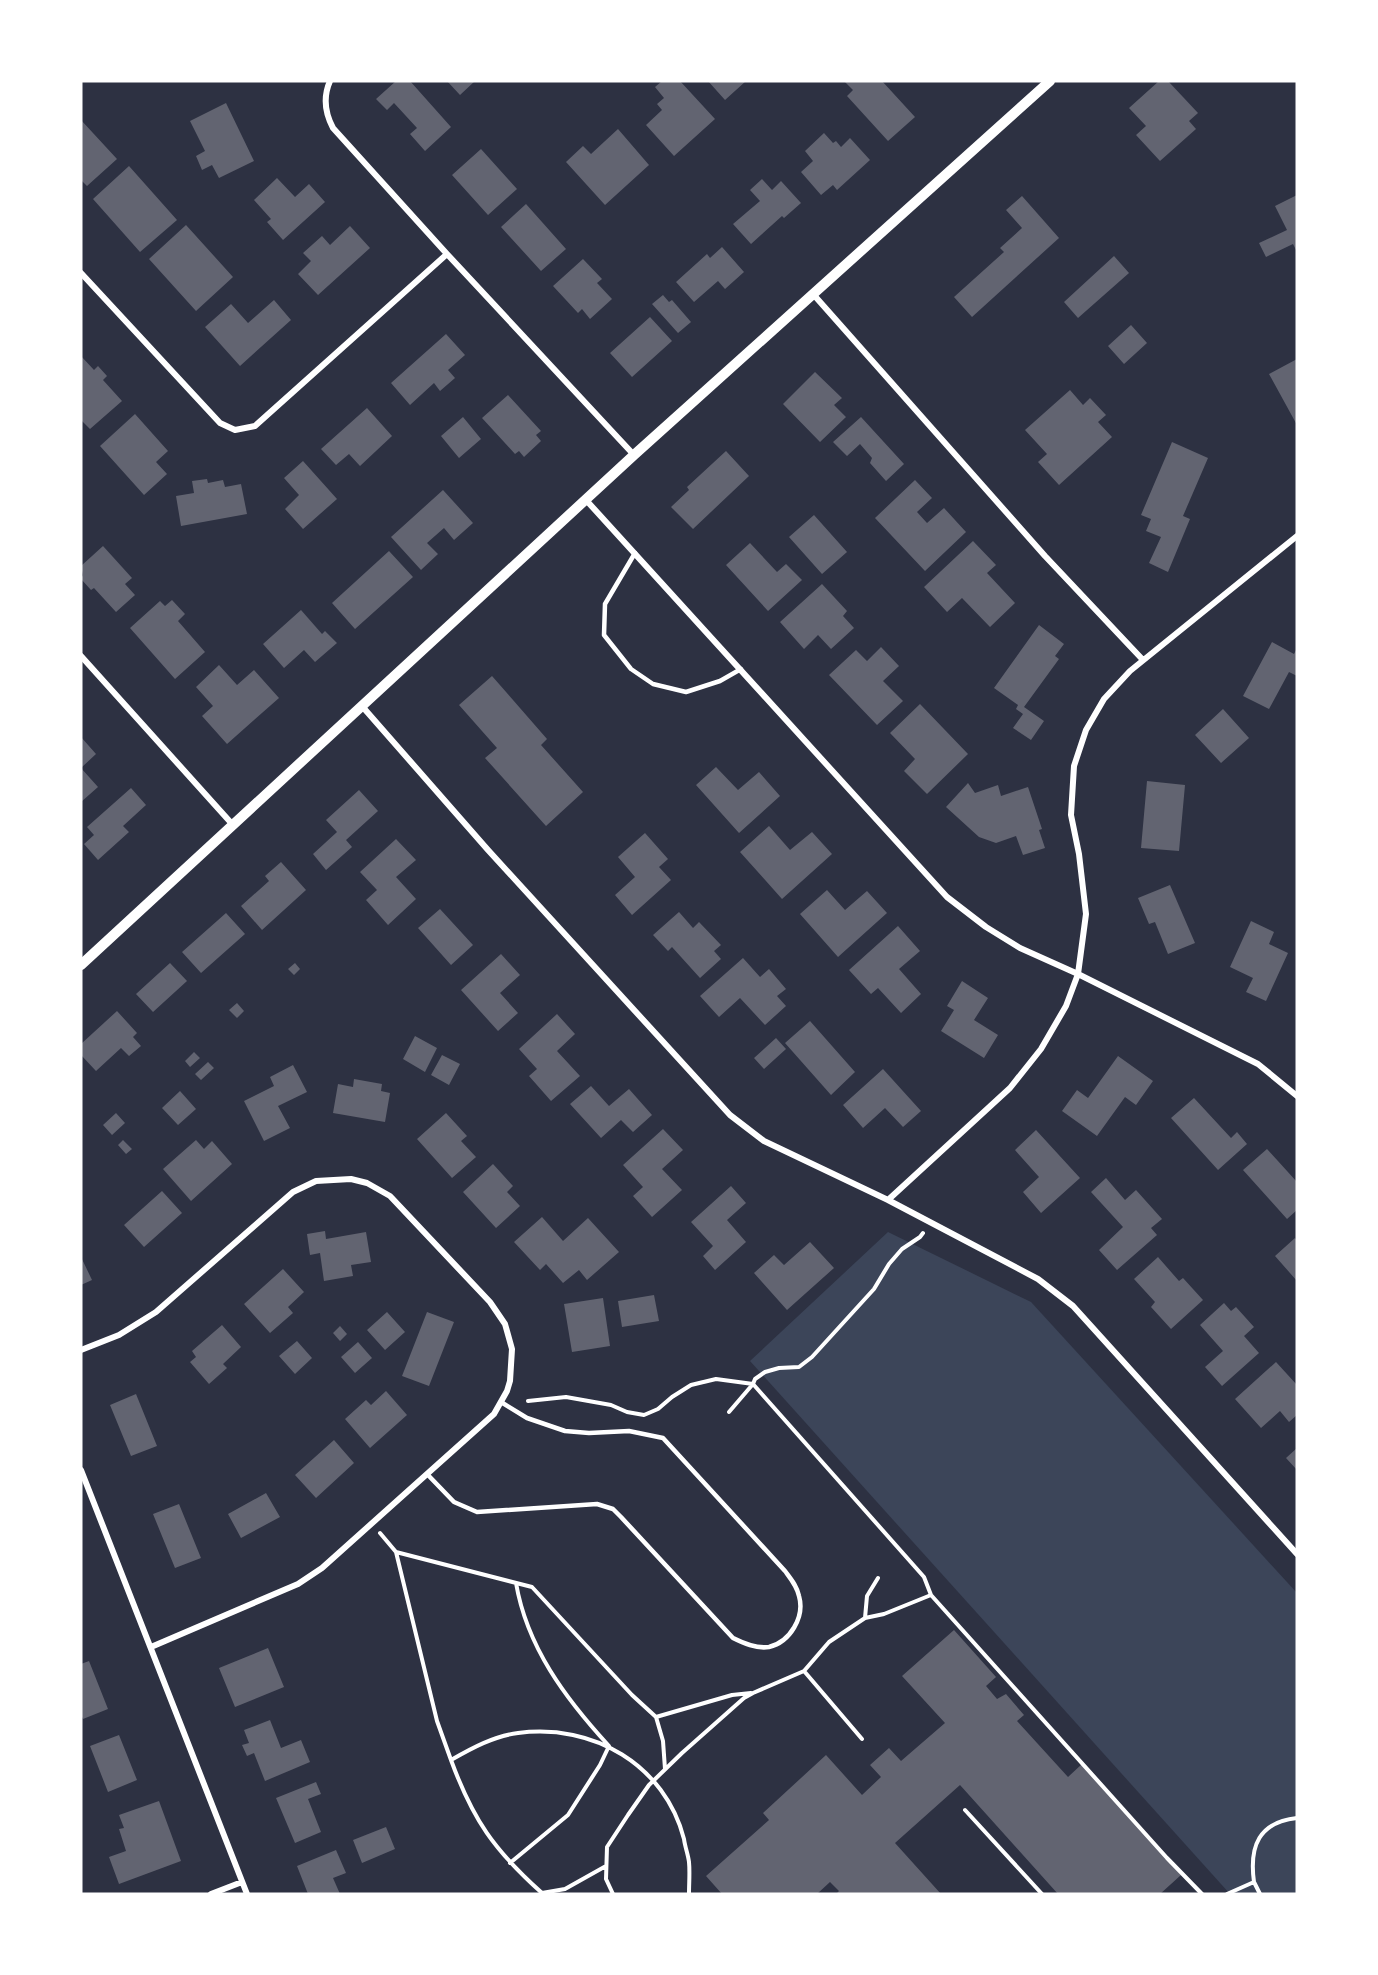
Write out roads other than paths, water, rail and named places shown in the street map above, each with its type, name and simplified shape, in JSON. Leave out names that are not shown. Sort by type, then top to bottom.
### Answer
[{"type":"street","points":[[330,81],[325,92],[327,117],[333,128],[634,455]]},
{"type":"street","points":[[81,965],[634,455],[1050,81]]},
{"type":"street","points":[[81,273],[220,423],[235,430],[255,426],[447,254]]},
{"type":"street","points":[[813,294],[1051,562],[1143,660]]},
{"type":"street","points":[[586,500],[947,897],[1011,943],[1258,1064],[1297,1096]]},
{"type":"street","points":[[888,1200],[1010,1088],[1041,1049],[1066,1006],[1078,974],[1086,914],[1079,854],[1071,815],[1074,766],[1086,730],[1104,699],[1143,660],[1297,536]]},
{"type":"street","points":[[81,656],[232,825]]},
{"type":"street","points":[[361,705],[488,850],[730,1115],[764,1141],[888,1200],[1038,1279],[1073,1306],[1297,1554]]},
{"type":"street","points":[[81,1350],[119,1335],[156,1312],[292,1192],[316,1181],[351,1179],[390,1196],[490,1302],[505,1324],[512,1348],[510,1381],[494,1414],[322,1568],[298,1584],[151,1647]]},
{"type":"street","points":[[81,1470],[247,1894]]},
{"type":"street","points":[[211,1894],[242,1882]]},
{"type":"lane","points":[[635,553],[605,604],[604,635],[630,669],[654,684],[686,692],[720,681],[741,669]]},
{"type":"lane","points":[[427,1474],[454,1502],[477,1512],[597,1504],[607,1506],[621,1517],[733,1638],[749,1646],[767,1647],[789,1634],[796,1625],[800,1611],[800,1598],[796,1586],[785,1571],[663,1438],[629,1431],[576,1433],[527,1418],[501,1402]]}]
